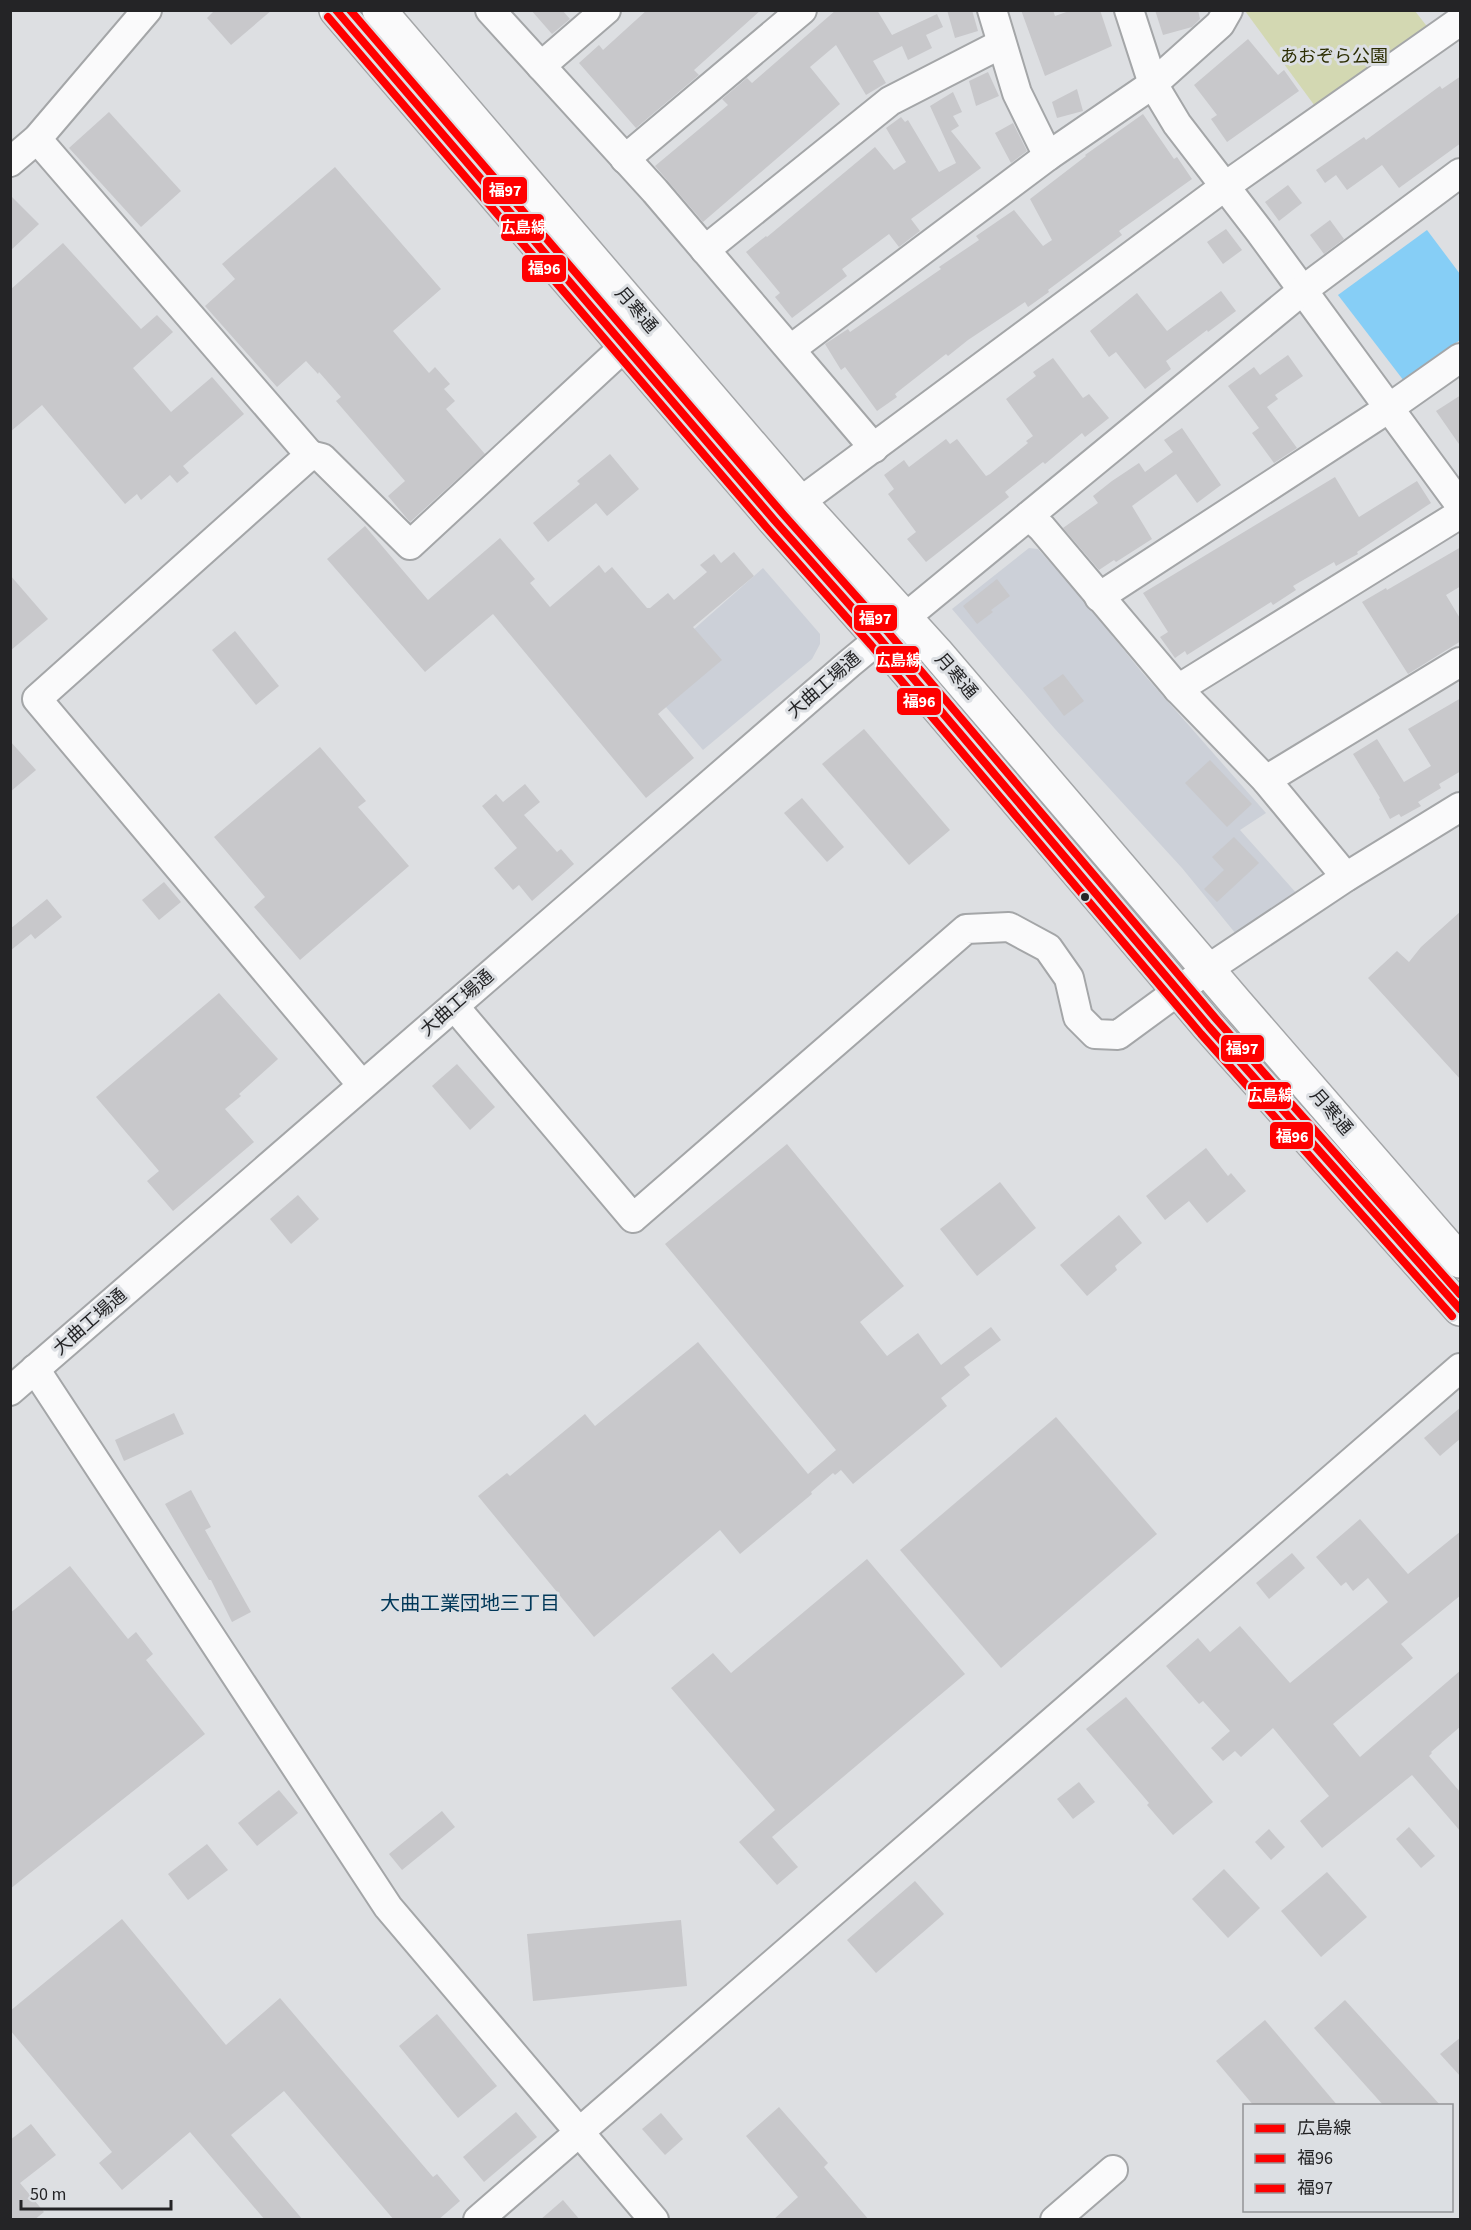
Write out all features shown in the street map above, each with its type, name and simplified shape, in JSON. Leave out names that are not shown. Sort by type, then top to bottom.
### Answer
[{"type":"highway","name":"月寒通","points":[[336,10],[625,346],[787,511],[905,617],[1461,1261]]},
{"type":"highway","name":"月寒通","points":[[379,10],[787,511],[879,638],[1179,990],[1461,1309]]},
{"type":"street","points":[[10,162],[37,139],[147,10]]},
{"type":"street","points":[[490,10],[705,250],[874,448]]},
{"type":"street","points":[[541,66],[606,10]]},
{"type":"street","points":[[625,159],[802,10]]},
{"type":"street","points":[[992,10],[1017,93],[1048,156]]},
{"type":"street","points":[[1129,10],[1153,84],[1177,124],[1303,290],[1461,505]]},
{"type":"street","points":[[791,349],[1048,156],[1153,84],[1220,24],[1228,10]]},
{"type":"street","points":[[787,511],[1224,187],[1461,21]]},
{"type":"street","points":[[705,250],[891,100],[1001,44]]},
{"type":"street","points":[[37,139],[310,454],[322,458],[410,545],[625,346]]},
{"type":"street","name":"大曲工場通","points":[[10,1391],[879,638],[1303,290],[1461,173]]},
{"type":"street","points":[[1099,597],[1389,408],[1461,358]]},
{"type":"street","points":[[310,454],[37,699],[362,1085]]},
{"type":"street","points":[[1178,688],[1461,514]]},
{"type":"street","points":[[1029,516],[1042,528],[1178,688],[1266,780],[1346,877]]},
{"type":"street","points":[[1266,780],[1461,662]]},
{"type":"street","points":[[454,1006],[633,1218],[966,929],[1009,927],[1048,948],[1069,978],[1078,1017],[1095,1034],[1118,1035],[1208,969],[1346,877],[1461,807]]},
{"type":"street","points":[[478,2220],[1461,1368]]},
{"type":"street","points":[[35,1369],[388,1907],[654,2220]]},
{"type":"street","points":[[1055,2220],[1113,2170]]},
{"type":"shaded area","points":[[1029,548],[1038,549],[1076,591],[1140,670],[1266,813],[1240,830],[1298,895],[1236,934],[1182,868],[1055,729],[952,609]]},
{"type":"shaded area","points":[[763,568],[820,634],[820,644],[812,659],[703,750],[640,677]]},
{"type":"green space","name":"あおぞら公園","points":[[1245,11],[1415,11],[1436,38],[1323,117]]},
{"type":"water","points":[[1427,230],[1460,274],[1460,340],[1404,381],[1338,295]]},
{"type":"building","points":[[215,10],[272,10],[231,45],[207,18]]},
{"type":"building","points":[[531,10],[562,10],[570,19],[552,34]]},
{"type":"building","points":[[647,10],[761,10],[694,70],[699,75],[636,128],[579,63],[599,45],[603,50]]},
{"type":"building","points":[[836,10],[877,10],[892,35],[937,14],[943,27],[926,35],[932,48],[908,60],[902,46],[873,61],[886,83],[866,95],[836,45],[810,67],[840,104],[703,222],[655,166],[728,105],[722,99],[747,78],[752,83]]},
{"type":"building","points":[[947,10],[972,10],[978,31],[955,38]]},
{"type":"building","points":[[1021,10],[1053,10],[1055,16],[1072,10],[1100,10],[1112,46],[1045,76]]},
{"type":"building","points":[[1155,10],[1198,10],[1200,19],[1192,27],[1163,35]]},
{"type":"building","points":[[1248,39],[1278,75],[1284,70],[1299,91],[1227,142],[1211,119],[1217,115],[1194,85]]},
{"type":"building","points":[[988,72],[999,96],[976,106],[969,81]]},
{"type":"building","points":[[1461,76],[1461,143],[1399,188],[1382,165],[1347,190],[1336,175],[1325,183],[1316,170],[1364,137],[1366,140],[1440,86],[1442,89]]},
{"type":"building","points":[[1077,89],[1083,111],[1057,118],[1052,102]]},
{"type":"building","points":[[953,92],[962,112],[953,116],[959,126],[951,131],[981,168],[911,219],[920,231],[899,247],[889,234],[842,269],[847,276],[792,318],[775,297],[780,293],[746,252],[875,147],[894,170],[906,162],[886,128],[901,117],[905,122],[908,120],[939,172],[956,163],[930,106]]},
{"type":"building","points":[[109,112],[181,191],[141,227],[69,148]]},
{"type":"building","points":[[1143,114],[1174,159],[1177,157],[1192,179],[1119,231],[1122,235],[1048,290],[1049,292],[1028,307],[1025,302],[948,356],[946,354],[895,394],[897,397],[877,411],[845,367],[841,370],[825,344],[848,329],[850,332],[941,269],[939,267],[979,240],[976,236],[1014,210],[1043,246],[1052,240],[1030,199],[1085,155]]},
{"type":"building","points":[[1013,123],[1027,151],[1011,163],[995,133]]},
{"type":"building","points":[[335,167],[441,289],[393,331],[429,373],[435,367],[450,384],[444,389],[455,401],[446,409],[485,454],[410,522],[388,496],[405,481],[336,401],[341,397],[319,372],[318,374],[306,361],[277,387],[205,306],[235,279],[222,264]]},
{"type":"building","points":[[1288,185],[1302,203],[1279,221],[1265,202]]},
{"type":"building","points":[[10,195],[39,224],[10,251]]},
{"type":"building","points":[[1330,220],[1344,239],[1324,254],[1310,235]]},
{"type":"building","points":[[1226,229],[1242,250],[1223,264],[1207,242]]},
{"type":"building","points":[[63,243],[141,329],[157,315],[173,332],[133,368],[171,412],[212,377],[244,414],[183,466],[189,473],[177,483],[170,475],[141,500],[137,494],[125,504],[42,405],[10,432],[10,290]]},
{"type":"building","points":[[1221,291],[1236,311],[1166,361],[1171,369],[1145,389],[1116,352],[1109,357],[1090,331],[1137,293],[1167,331]]},
{"type":"building","points":[[1288,355],[1303,376],[1275,395],[1278,399],[1267,407],[1297,448],[1274,463],[1252,433],[1259,428],[1228,386],[1254,367],[1260,375]]},
{"type":"building","points":[[1053,358],[1083,398],[1089,394],[1109,418],[1085,437],[1082,433],[1045,464],[1043,462],[1005,492],[1009,497],[926,562],[907,539],[916,532],[888,494],[894,489],[884,475],[904,460],[909,467],[946,439],[950,444],[957,439],[986,476],[990,474],[1028,443],[1026,441],[1033,436],[1006,399],[1036,376],[1033,372]]},
{"type":"building","points":[[1461,395],[1461,447],[1436,411]]},
{"type":"building","points":[[1182,428],[1221,485],[1197,503],[1176,474],[1132,506],[1152,539],[1099,570],[1063,528],[1098,503],[1093,496],[1112,481],[1139,463],[1145,472],[1173,452],[1164,440]]},
{"type":"building","points":[[610,454],[639,489],[607,516],[596,503],[548,542],[533,523],[580,484],[577,481]]},
{"type":"building","points":[[1335,477],[1359,517],[1417,481],[1431,503],[1357,552],[1358,554],[1336,566],[1334,562],[1293,586],[1296,590],[1273,605],[1271,602],[1187,655],[1185,651],[1175,658],[1160,637],[1168,632],[1143,593]]},
{"type":"building","points":[[365,526],[428,600],[500,538],[535,579],[530,583],[550,607],[599,565],[605,573],[612,567],[647,608],[650,608],[668,593],[674,600],[707,572],[700,565],[714,554],[721,563],[734,552],[754,576],[693,627],[722,660],[658,714],[694,758],[646,798],[493,614],[425,672],[327,559]]},
{"type":"building","points":[[1461,547],[1461,586],[1446,595],[1461,620],[1461,641],[1408,674],[1362,602]]},
{"type":"building","points":[[10,575],[48,619],[10,651]]},
{"type":"building","points":[[997,579],[1010,596],[977,624],[963,606]]},
{"type":"building","points":[[235,631],[279,686],[256,705],[212,650]]},
{"type":"building","points":[[1063,674],[1084,701],[1064,716],[1043,688]]},
{"type":"building","points":[[1461,698],[1461,771],[1439,784],[1441,788],[1418,802],[1421,806],[1401,817],[1399,814],[1390,819],[1353,754],[1377,739],[1404,782],[1431,766],[1408,729]]},
{"type":"building","points":[[864,729],[950,830],[909,865],[822,764]]},
{"type":"building","points":[[10,741],[36,770],[10,792]]},
{"type":"building","points":[[320,747],[366,801],[358,807],[409,866],[300,960],[254,907],[265,897],[214,837]]},
{"type":"building","points":[[1210,760],[1252,804],[1227,827],[1185,783]]},
{"type":"building","points":[[525,784],[540,802],[524,815],[557,852],[561,849],[574,864],[532,901],[519,885],[513,890],[494,868],[517,848],[482,806],[496,794],[503,802]]},
{"type":"building","points":[[802,798],[844,847],[827,862],[784,813]]},
{"type":"building","points":[[1234,837],[1259,863],[1217,902],[1204,889],[1224,870],[1212,857]]},
{"type":"building","points":[[164,882],[181,902],[159,920],[142,900]]},
{"type":"building","points":[[47,899],[62,917],[35,939],[31,934],[10,951],[10,929]]},
{"type":"building","points":[[1461,911],[1461,1080],[1368,978],[1397,951],[1409,962],[1421,947]]},
{"type":"building","points":[[219,993],[278,1059],[225,1109],[254,1142],[173,1211],[147,1181],[159,1171],[96,1097]]},
{"type":"building","points":[[457,1064],[495,1107],[470,1130],[432,1086]]},
{"type":"building","points":[[787,1144],[904,1286],[860,1322],[887,1356],[918,1333],[941,1365],[991,1327],[1001,1340],[964,1367],[970,1375],[941,1398],[947,1406],[853,1484],[841,1470],[835,1475],[833,1473],[811,1492],[812,1494],[740,1554],[720,1530],[594,1637],[478,1496],[507,1473],[510,1476],[585,1414],[595,1426],[698,1342],[808,1474],[836,1450],[665,1244]]},
{"type":"building","points":[[1206,1148],[1228,1176],[1231,1173],[1246,1191],[1207,1223],[1189,1201],[1165,1220],[1146,1196]]},
{"type":"building","points":[[1000,1182],[1036,1228],[977,1276],[940,1229]]},
{"type":"building","points":[[298,1195],[319,1219],[291,1244],[270,1219]]},
{"type":"building","points":[[1119,1215],[1142,1243],[1115,1266],[1117,1270],[1087,1296],[1060,1265]]},
{"type":"building","points":[[1461,1407],[1461,1438],[1440,1456],[1424,1438]]},
{"type":"building","points":[[174,1413],[184,1434],[124,1461],[115,1440]]},
{"type":"building","points":[[1056,1417],[1157,1534],[1001,1668],[900,1550]]},
{"type":"building","points":[[191,1490],[211,1527],[205,1530],[251,1612],[232,1622],[211,1580],[165,1504]]},
{"type":"building","points":[[1360,1519],[1408,1574],[1461,1531],[1461,1595],[1401,1644],[1413,1658],[1333,1724],[1360,1757],[1461,1670],[1461,1726],[1429,1756],[1461,1793],[1461,1832],[1412,1775],[1322,1848],[1300,1821],[1329,1796],[1273,1728],[1241,1757],[1235,1751],[1223,1761],[1211,1748],[1230,1731],[1203,1701],[1199,1704],[1166,1666],[1198,1638],[1210,1652],[1240,1626],[1290,1683],[1388,1602],[1368,1578],[1353,1591],[1346,1582],[1341,1586],[1316,1557]]},
{"type":"building","points":[[1292,1553],[1305,1568],[1269,1599],[1256,1583]]},
{"type":"building","points":[[867,1559],[965,1674],[772,1837],[798,1867],[777,1885],[739,1842],[775,1810],[671,1688],[713,1653],[731,1673]]},
{"type":"building","points":[[70,1566],[128,1639],[136,1632],[153,1654],[146,1660],[205,1734],[10,1889],[10,1613]]},
{"type":"building","points":[[1126,1697],[1213,1802],[1173,1835],[1086,1729]]},
{"type":"building","points":[[1079,1782],[1095,1802],[1073,1819],[1057,1799]]},
{"type":"building","points":[[279,1790],[298,1813],[257,1846],[238,1823]]},
{"type":"building","points":[[442,1811],[455,1827],[402,1870],[389,1854]]},
{"type":"building","points":[[1409,1827],[1435,1856],[1421,1868],[1396,1839]]},
{"type":"building","points":[[1269,1829],[1285,1847],[1271,1860],[1255,1842]]},
{"type":"building","points":[[207,1844],[228,1870],[188,1900],[168,1874]]},
{"type":"building","points":[[1224,1869],[1260,1908],[1228,1938],[1192,1899]]},
{"type":"building","points":[[1327,1872],[1367,1917],[1321,1957],[1281,1911]]},
{"type":"building","points":[[915,1881],[944,1914],[876,1973],[847,1940]]},
{"type":"building","points":[[122,1919],[226,2045],[280,1998],[433,2177],[437,2174],[460,2201],[438,2220],[394,2220],[284,2091],[231,2135],[303,2220],[265,2220],[190,2132],[122,2190],[99,2163],[112,2152],[10,2030],[10,2011]]},
{"type":"building","points":[[681,1920],[687,1986],[533,2001],[527,1934]]},
{"type":"building","points":[[1345,2000],[1439,2104],[1382,2104],[1314,2028]]},
{"type":"building","points":[[437,2014],[497,2086],[458,2118],[399,2046]]},
{"type":"building","points":[[1265,2020],[1336,2104],[1252,2104],[1216,2061]]},
{"type":"building","points":[[1461,2037],[1461,2077],[1440,2054]]},
{"type":"building","points":[[779,2107],[828,2163],[824,2167],[869,2220],[773,2220],[798,2197],[746,2136]]},
{"type":"building","points":[[516,2112],[537,2137],[484,2182],[463,2157]]},
{"type":"building","points":[[661,2113],[683,2139],[665,2155],[642,2129]]},
{"type":"building","points":[[31,2124],[56,2155],[20,2183],[44,2212],[34,2220],[10,2220],[10,2140]]},
{"type":"building","points":[[563,2200],[580,2220],[540,2220]]},
{"type":"transit line","name":"広島線","points":[[336,10],[775,521],[879,638],[1209,1027],[1460,1309]]},
{"type":"transit line","name":"福97","points":[[350,10],[783,514],[887,631],[1217,1020],[1460,1294]]},
{"type":"transit line","name":"福96","points":[[328,17],[767,528],[871,645],[1201,1034],[1452,1316]]},
{"type":"district","name":"大曲工業団地三丁目","points":[[470,1604]]}]
